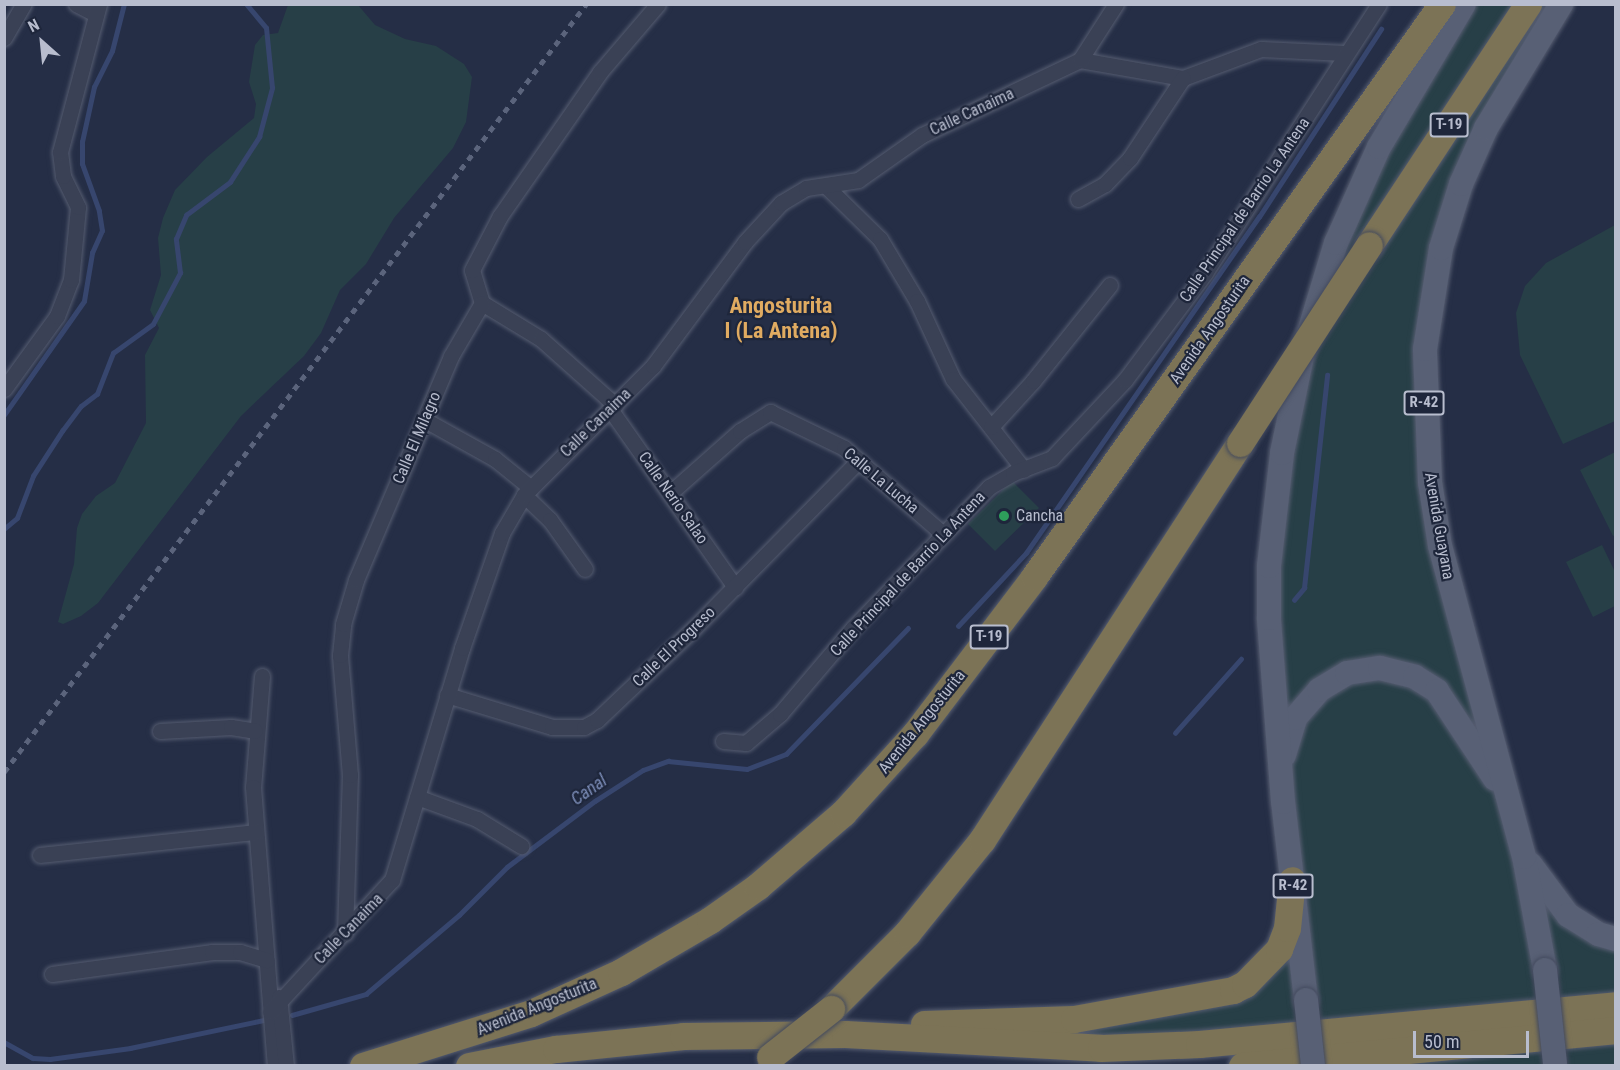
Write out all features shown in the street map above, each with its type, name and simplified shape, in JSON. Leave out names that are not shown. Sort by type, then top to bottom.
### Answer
[{"type":"highway","name":"T-19","points":[[1393,72],[1422,4]]},
{"type":"highway","name":"Avenida Angosturita","points":[[363,1065],[521,1017],[621,972],[758,886],[843,813],[915,734],[1027,587],[1442,4]]},
{"type":"highway","name":"T-19","points":[[769,1052],[831,1009],[907,933],[982,840],[1528,4]]},
{"type":"highway","points":[[769,1052],[895,1024],[1074,1019],[1233,990],[1264,968],[1279,949],[1287,928],[1292,880]]},
{"type":"highway","points":[[469,1065],[628,1040],[769,1052],[1125,1048],[1616,1005]]},
{"type":"highway","points":[[1242,1065],[1616,1030]]},
{"type":"main road","name":"R-42","points":[[1313,1065],[1280,772],[1269,566],[1282,453],[1303,352],[1336,243],[1363,180],[1396,115],[1464,4]]},
{"type":"main road","name":"Avenida Guayana","points":[[1555,1065],[1545,970],[1524,856],[1440,546],[1425,422],[1425,349],[1441,248],[1461,184],[1486,128],[1561,4]]},
{"type":"main road","points":[[1280,772],[1295,718],[1318,690],[1347,673],[1380,668],[1400,671],[1426,682],[1448,703],[1492,773],[1515,822]]},
{"type":"main road","points":[[1524,856],[1568,915],[1599,934],[1616,939]]},
{"type":"street","points":[[4,38],[24,4]]},
{"type":"street","points":[[4,389],[57,316],[74,269],[78,207],[63,176],[60,152],[98,9],[76,4]]},
{"type":"street","points":[[482,303],[472,270],[500,216],[600,72],[658,4]]},
{"type":"street","points":[[1116,4],[1080,60],[1183,78],[1261,49],[1345,53]]},
{"type":"street","name":"Calle Principal de Barrio La Antena","points":[[723,741],[746,743],[780,714],[853,628],[989,488],[1041,464],[1062,449],[1136,365],[1205,273],[1345,53],[1379,4]]},
{"type":"street","name":"Calle Canaima","points":[[275,1006],[392,880],[447,695],[502,533],[527,491],[652,366],[764,220],[792,195],[806,188],[858,180],[922,135],[1080,60]]},
{"type":"street","points":[[1078,199],[1105,184],[1130,158],[1183,78]]},
{"type":"street","points":[[826,186],[869,225],[891,254],[952,379],[1024,470]]},
{"type":"street","points":[[991,427],[1033,381],[1086,311],[1110,285]]},
{"type":"street","name":"Calle Nerio Salao","points":[[482,303],[541,339],[612,407],[735,587]]},
{"type":"street","name":"Calle El Milagro","points":[[345,933],[350,775],[340,655],[343,624],[356,580],[451,356],[482,303]]},
{"type":"street","name":"Calle La Lucha","points":[[670,494],[740,431],[771,412],[805,427],[859,460],[943,534]]},
{"type":"street","points":[[424,420],[495,459],[527,491],[585,569]]},
{"type":"street","name":"Calle El Progreso","points":[[447,695],[552,727],[584,727],[612,709],[859,460]]},
{"type":"street","points":[[262,676],[255,730],[255,832],[269,977],[286,1065]]},
{"type":"street","points":[[160,731],[231,727],[255,730]]},
{"type":"street","points":[[417,797],[477,819],[521,846]]},
{"type":"street","points":[[40,855],[255,832]]},
{"type":"street","points":[[52,974],[212,952],[240,952],[267,960]]},
{"type":"street","points":[[275,1006],[275,1065]]},
{"type":"shaded area","points":[[288,5],[358,5],[375,25],[405,39],[436,46],[464,64],[472,77],[466,122],[453,148],[394,218],[366,264],[340,290],[321,333],[304,356],[241,416],[98,603],[81,616],[63,624],[58,622],[74,564],[77,528],[82,514],[96,496],[115,483],[146,423],[145,355],[159,328],[150,310],[161,275],[158,238],[163,218],[175,190],[207,157],[254,118],[256,104],[249,82],[255,45],[263,35],[278,33]]},
{"type":"shaded area","points":[[1464,5],[1561,5],[1529,58],[1441,248],[1430,482],[1502,770],[1552,898],[1615,939],[1615,1005],[1199,1044],[895,1024],[987,1023],[1216,989],[1260,960],[1285,914],[1269,566],[1336,243]]},
{"type":"shaded area","points":[[1615,225],[1615,421],[1563,444],[1520,355],[1516,313],[1525,286],[1546,263]]},
{"type":"shaded area","points":[[1615,452],[1616,535],[1613,536],[1580,470]]},
{"type":"shaded area","name":"Cancha","points":[[1012,481],[1039,508],[995,551],[968,524]]},
{"type":"shaded area","points":[[1602,545],[1615,572],[1615,606],[1593,617],[1566,562]]},
{"type":"shaded area","points":[[1615,1030],[1615,1065],[1242,1066]]},
{"type":"waterway","points":[[4,415],[84,301],[92,253],[102,231],[99,211],[82,164],[82,142],[94,87],[112,51],[124,4]]},
{"type":"waterway","points":[[4,529],[17,518],[33,476],[62,431],[81,406],[97,394],[113,353],[153,324],[180,273],[176,239],[186,215],[230,182],[259,137],[272,88],[266,28],[246,4]]},
{"type":"waterway","points":[[958,626],[1026,553],[1259,217],[1381,29]]},
{"type":"waterway","points":[[1294,600],[1304,588],[1327,375]]},
{"type":"waterway","name":"Canal","points":[[292,1015],[366,994],[459,915],[507,867],[595,801],[643,770],[668,761],[747,769],[786,754],[908,628]]},
{"type":"waterway","points":[[1175,733],[1241,659]]},
{"type":"waterway","points":[[4,1042],[33,1058],[50,1059],[130,1048],[264,1020]]},
{"type":"railway","points":[[4,772],[586,4]]},
{"type":"place","name":"Cancha","points":[[1004,516]]},
{"type":"district","name":"Angosturita I (La Antena)","points":[[781,318]]}]
